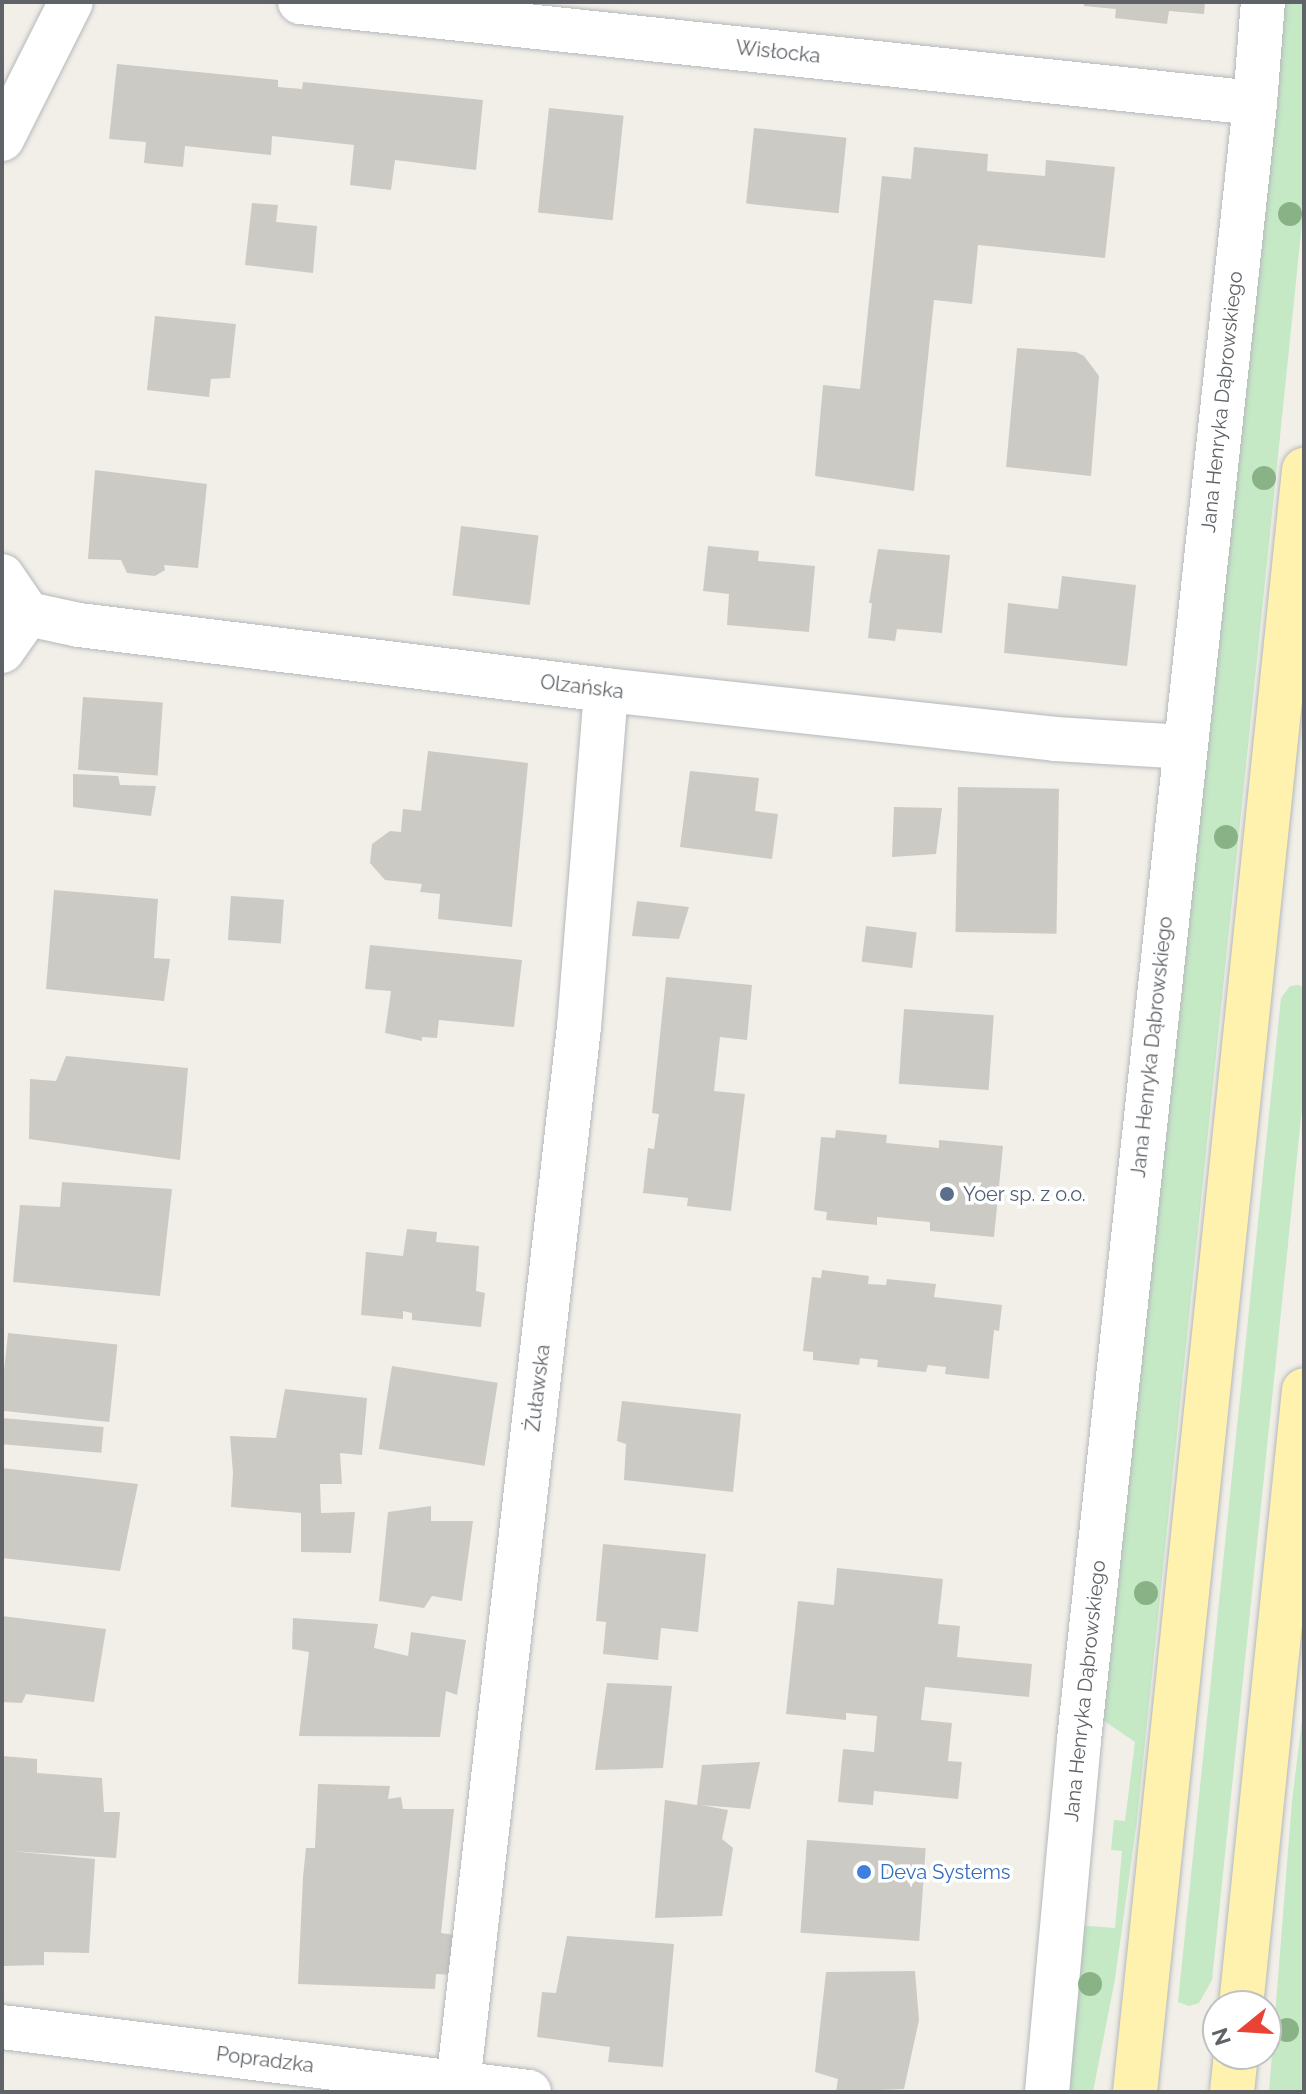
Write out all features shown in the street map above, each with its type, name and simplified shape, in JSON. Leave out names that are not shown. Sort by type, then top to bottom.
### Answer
[{"type":"main road","points":[[1135,2092],[1304,470]]},
{"type":"main road","points":[[1243,1990],[1304,1390]]},
{"type":"street","points":[[2,139],[71,2]]},
{"type":"street","name":"Wisłocka","points":[[300,2],[1255,103]]},
{"type":"street","name":"Jana Henryka Dąbrowskiego","points":[[1047,2092],[1084,1693],[1255,103],[1263,2]]},
{"type":"street","points":[[2,576],[28,614],[2,651]]},
{"type":"street","name":"Olzańska","points":[[28,614],[79,625],[606,690],[1055,739],[1184,747]]},
{"type":"street","name":"Żuławska","points":[[458,2084],[579,1027],[606,690]]},
{"type":"street","name":"Popradzka","points":[[2,2027],[529,2092]]},
{"type":"green space","points":[[1278,2],[1304,2],[1304,204],[1137,1820],[1115,1979],[1093,2092],[1059,2092],[1076,1925],[1115,1928],[1122,1851],[1111,1850],[1114,1820],[1125,1821],[1135,1742],[1097,1716]]},
{"type":"green space","points":[[1290,986],[1304,988],[1304,1089],[1212,1980],[1206,1990],[1202,1990],[1199,2003],[1189,2006],[1178,2002],[1281,998]]},
{"type":"green space","points":[[1304,1704],[1304,2092],[1269,2092],[1271,2070],[1282,2070],[1282,1990],[1277,1990],[1292,1801]]},
{"type":"building","points":[[1084,2],[1205,2],[1204,14],[1169,11],[1167,24],[1115,18],[1116,9],[1084,6]]},
{"type":"building","points":[[117,64],[278,80],[278,87],[302,89],[303,82],[483,100],[476,170],[395,160],[391,190],[350,185],[354,145],[272,136],[271,155],[185,146],[183,167],[144,163],[146,142],[109,139]]},
{"type":"building","points":[[549,108],[624,116],[613,220],[538,212]]},
{"type":"building","points":[[754,128],[846,138],[839,213],[746,204]]},
{"type":"building","points":[[914,147],[988,154],[987,171],[1045,176],[1046,160],[1115,167],[1105,258],[978,245],[972,304],[934,300],[914,491],[815,476],[823,385],[860,389],[882,176],[911,179]]},
{"type":"building","points":[[252,203],[278,205],[276,222],[317,226],[313,273],[245,265]]},
{"type":"building","points":[[155,316],[236,324],[230,378],[211,379],[209,397],[147,390]]},
{"type":"building","points":[[1017,348],[1076,352],[1084,356],[1099,376],[1091,476],[1006,467]]},
{"type":"building","points":[[95,470],[207,484],[198,568],[164,565],[165,570],[155,576],[127,573],[121,560],[88,559]]},
{"type":"building","points":[[461,526],[538,536],[530,605],[452,595]]},
{"type":"building","points":[[708,546],[759,551],[758,561],[815,566],[809,632],[727,625],[729,594],[703,591]]},
{"type":"building","points":[[878,549],[950,555],[942,633],[897,629],[895,641],[868,638],[872,603],[869,603]]},
{"type":"building","points":[[1062,576],[1136,585],[1127,666],[1004,653],[1008,603],[1058,609]]},
{"type":"building","points":[[83,697],[163,703],[158,775],[78,770]]},
{"type":"building","points":[[428,751],[528,763],[512,927],[438,919],[440,894],[420,892],[422,884],[385,880],[370,863],[372,844],[390,831],[401,832],[403,809],[421,811]]},
{"type":"building","points":[[690,771],[759,778],[755,811],[778,814],[772,859],[680,847]]},
{"type":"building","points":[[73,774],[118,776],[120,785],[156,786],[151,816],[73,807]]},
{"type":"building","points":[[958,787],[1059,789],[1056,934],[955,932]]},
{"type":"building","points":[[894,807],[942,808],[936,854],[892,857]]},
{"type":"building","points":[[54,890],[158,899],[154,958],[170,959],[164,1001],[46,989]]},
{"type":"building","points":[[231,896],[284,900],[281,944],[228,940]]},
{"type":"building","points":[[637,901],[689,907],[679,939],[632,936]]},
{"type":"building","points":[[866,926],[917,932],[912,968],[862,962]]},
{"type":"building","points":[[370,945],[522,960],[514,1027],[439,1020],[437,1038],[422,1037],[422,1041],[385,1033],[391,991],[365,989]]},
{"type":"building","points":[[666,977],[752,985],[747,1040],[720,1037],[714,1091],[745,1094],[731,1211],[687,1206],[688,1198],[643,1193],[648,1148],[654,1149],[659,1114],[652,1113]]},
{"type":"building","points":[[904,1009],[994,1015],[989,1090],[899,1084]]},
{"type":"building","points":[[66,1056],[188,1068],[180,1160],[29,1139],[30,1079],[56,1081]]},
{"type":"building","points":[[836,1130],[887,1135],[886,1143],[939,1148],[939,1140],[1003,1146],[994,1237],[930,1231],[930,1222],[877,1217],[877,1225],[826,1220],[827,1212],[814,1210],[821,1137],[835,1138]]},
{"type":"building","points":[[62,1182],[172,1189],[160,1296],[13,1282],[20,1205],[60,1207]]},
{"type":"building","points":[[407,1229],[437,1232],[436,1242],[479,1246],[476,1291],[485,1293],[481,1327],[412,1320],[412,1313],[403,1311],[403,1319],[361,1315],[366,1252],[403,1256]]},
{"type":"building","points":[[822,1270],[869,1276],[868,1284],[886,1285],[887,1279],[936,1284],[934,1297],[1002,1305],[999,1331],[994,1330],[989,1379],[945,1374],[946,1367],[928,1365],[926,1372],[877,1367],[878,1360],[860,1358],[859,1365],[813,1360],[813,1352],[803,1351],[812,1277],[821,1278]]},
{"type":"building","points":[[8,1333],[117,1344],[109,1422],[2,1411]]},
{"type":"building","points":[[392,1366],[498,1383],[485,1466],[379,1449]]},
{"type":"building","points":[[285,1389],[367,1398],[362,1455],[340,1453],[342,1484],[320,1484],[321,1513],[355,1512],[351,1553],[301,1552],[301,1513],[231,1507],[233,1473],[230,1436],[276,1438]]},
{"type":"building","points":[[622,1401],[741,1414],[733,1492],[624,1480],[626,1444],[617,1441]]},
{"type":"building","points":[[2,1418],[104,1427],[101,1453],[2,1444]]},
{"type":"building","points":[[2,1468],[138,1484],[120,1571],[2,1558]]},
{"type":"building","points":[[431,1506],[431,1521],[473,1521],[462,1601],[432,1596],[424,1608],[379,1601],[388,1512]]},
{"type":"building","points":[[603,1544],[706,1554],[698,1632],[661,1628],[658,1660],[603,1654],[606,1622],[596,1621]]},
{"type":"building","points":[[837,1568],[943,1579],[938,1624],[960,1626],[957,1657],[1032,1664],[1029,1697],[925,1687],[921,1720],[952,1723],[948,1761],[962,1762],[958,1799],[874,1791],[873,1805],[838,1802],[843,1749],[874,1752],[877,1716],[846,1713],[846,1720],[786,1714],[798,1601],[834,1605]]},
{"type":"building","points":[[2,1616],[106,1629],[94,1702],[26,1694],[22,1703],[2,1702]]},
{"type":"building","points":[[293,1618],[378,1624],[374,1648],[408,1656],[411,1632],[466,1640],[457,1695],[446,1691],[440,1737],[299,1736],[309,1652],[292,1649]]},
{"type":"building","points":[[607,1683],[672,1686],[663,1768],[595,1770]]},
{"type":"building","points":[[2,1756],[37,1759],[37,1773],[102,1778],[104,1812],[120,1812],[116,1858],[10,1851],[95,1859],[89,1953],[44,1952],[44,1965],[2,1966]]},
{"type":"building","points":[[760,1762],[750,1809],[701,1805],[728,1810],[722,1839],[733,1848],[722,1916],[655,1918],[665,1800],[697,1805],[702,1765]]},
{"type":"building","points":[[318,1784],[390,1786],[388,1799],[401,1797],[403,1809],[454,1809],[441,1933],[461,1936],[452,1975],[436,1974],[435,1989],[298,1984],[303,1877],[306,1848],[315,1848]]},
{"type":"building","name":"Deva Systems","points":[[807,1840],[926,1848],[919,1941],[801,1933]]},
{"type":"building","points":[[567,1936],[674,1944],[663,2067],[608,2062],[610,2047],[537,2037],[542,1992],[556,1993]]},
{"type":"building","points":[[915,1971],[919,2020],[904,2089],[836,2092],[838,2079],[815,2072],[826,1972]]},
{"type":"place","name":"Yoer sp. z o.o.","points":[[947,1194]]},
{"type":"place","name":"Deva Systems","points":[[864,1872]]}]
